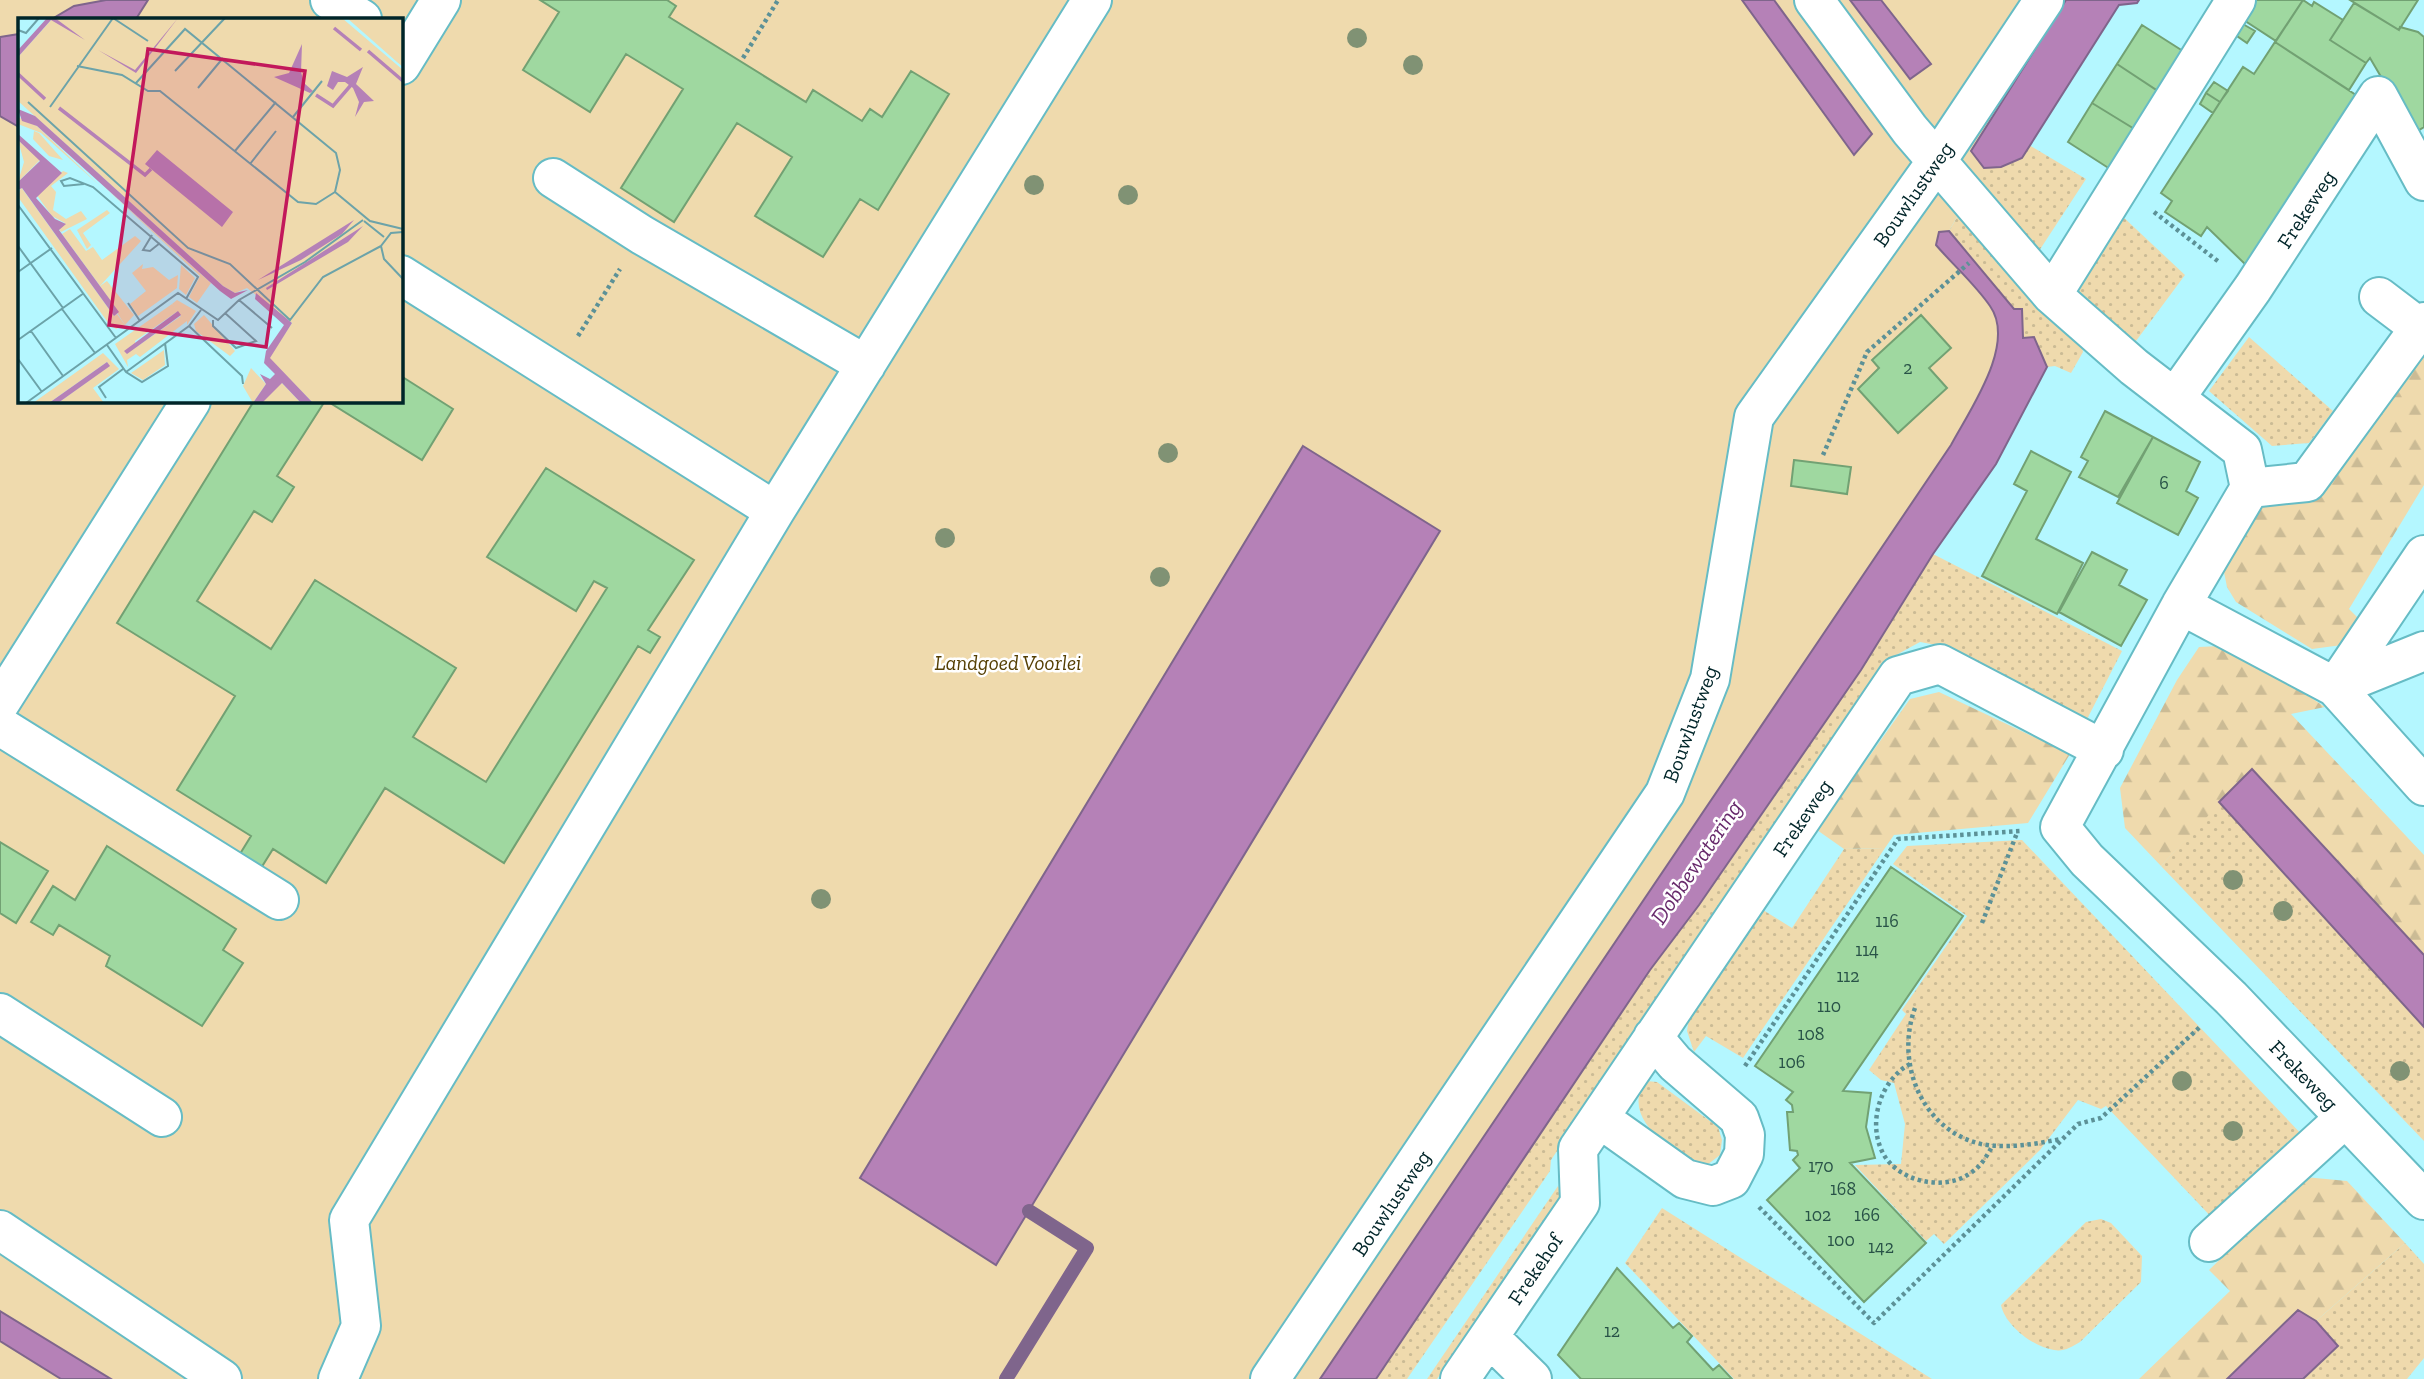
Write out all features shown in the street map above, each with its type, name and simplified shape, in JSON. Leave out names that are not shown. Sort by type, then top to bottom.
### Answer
[{"type":"street","points":[[330,0],[360,18]]},
{"type":"street","points":[[404,52],[441,0]]},
{"type":"street","points":[[338,1379],[361,1326],[349,1220],[775,511],[1092,0]]},
{"type":"street","points":[[1814,0],[1936,162],[2052,295],[2134,367],[2242,450],[2250,488],[2182,605],[2060,827]]},
{"type":"street","name":"Bouwlustweg","points":[[1270,1379],[1665,793],[1710,679],[1754,417],[1936,162],[2044,0]]},
{"type":"street","points":[[2052,295],[2236,0]]},
{"type":"street","name":"Frekeweg","points":[[2175,398],[2253,288],[2378,96],[2424,181]]},
{"type":"street","points":[[554,178],[642,235],[866,365]]},
{"type":"street","points":[[402,276],[775,511]]},
{"type":"street","points":[[2250,488],[2307,482],[2422,325],[2379,297]]},
{"type":"street","points":[[0,703],[190,402]]},
{"type":"street","points":[[2335,687],[2424,555]]},
{"type":"street","points":[[2182,605],[2335,687],[2424,786]]},
{"type":"street","points":[[2335,687],[2424,651]]},
{"type":"street","name":"Frekeweg","points":[[1578,1149],[1898,676],[1941,664],[2104,750]]},
{"type":"street","points":[[0,726],[279,900]]},
{"type":"street","name":"Frekeweg","points":[[2060,827],[2087,860],[2231,998],[2424,1200]]},
{"type":"street","points":[[0,1013],[162,1117]]},
{"type":"street","points":[[1599,1118],[1685,1179],[1713,1186],[1731,1179],[1745,1154],[1745,1135],[1740,1118],[1675,1063],[1653,1037]]},
{"type":"street","name":"Frekeweg","points":[[2210,1242],[2345,1118]]},
{"type":"street","name":"Frekehof","points":[[1460,1379],[1580,1203],[1578,1149]]},
{"type":"street","points":[[0,1230],[222,1379]]},
{"type":"street","points":[[1489,1337],[1532,1379]]},
{"type":"path","points":[[743,58],[778,0]]},
{"type":"path","points":[[2152,210],[2253,288]]},
{"type":"path","points":[[555,372],[642,235]]},
{"type":"path","points":[[1823,455],[1867,352],[1957,273]]},
{"type":"path","points":[[1721,1101],[1898,839],[2060,827]]},
{"type":"path","points":[[1982,923],[2018,831]]},
{"type":"path","points":[[1731,1179],[1874,1323],[2078,1124],[2101,1118],[2231,998]]},
{"type":"path","points":[[1915,1008],[1908,1028],[1914,1083],[1926,1107],[1941,1124],[1958,1136],[1993,1145],[2034,1144],[2062,1139]]},
{"type":"path","points":[[1910,1064],[1897,1071],[1879,1103],[1877,1128],[1880,1149],[1892,1166],[1923,1182],[1946,1184],[1968,1175],[1982,1164],[1993,1145]]},
{"type":"green space","name":"Landgoed Voorlei","points":[[0,0],[2079,0],[1949,231],[1939,232],[1936,246],[1971,282],[1990,306],[1997,321],[1998,339],[1994,358],[1978,396],[1951,445],[1320,1379],[0,1379]]},
{"type":"green space","points":[[2029,145],[2086,179],[2037,254],[1957,173],[2022,158]]},
{"type":"green space","points":[[1964,205],[2081,342],[2083,352],[2071,373],[2055,366],[2047,367],[2034,337],[2023,338],[2014,309],[1949,231]]},
{"type":"green space","points":[[2120,214],[2185,275],[2133,345],[2071,287]]},
{"type":"green space","points":[[2249,337],[2333,411],[2309,443],[2272,446],[2209,391]]},
{"type":"green space","points":[[2424,352],[2424,485],[2349,609],[2365,625],[2342,645],[2312,649],[2236,602],[2227,587],[2224,572],[2258,502]]},
{"type":"green space","points":[[1933,554],[2122,651],[2085,723],[1942,646],[1920,642],[1887,660],[1551,1160],[1550,1171],[1407,1379],[1376,1379],[1650,970],[1796,765]]},
{"type":"green space","points":[[2221,646],[2246,655],[2325,707],[2291,714],[2424,855],[2424,955],[2252,769],[2161,866],[2125,828],[2120,788],[2177,680],[2199,647]]},
{"type":"green space","points":[[1939,692],[2070,754],[2028,823],[1894,835],[1885,848],[1844,849],[1817,830],[1910,699]]},
{"type":"green space","points":[[2219,802],[2424,1027],[2424,1141],[2161,866]]},
{"type":"green space","points":[[2022,840],[2305,1138],[2217,1223],[2106,1106],[2101,1109],[2078,1100],[2040,1150],[1944,1244],[1934,1234],[1926,1241],[1855,1165],[1901,1164],[1905,1124],[1894,1083],[1881,1080],[1869,1070],[1906,1014],[1902,1010],[1967,916],[1893,864],[1907,846]]},
{"type":"green space","points":[[1885,848],[1743,1058],[1706,1036],[1694,1052],[1687,1031],[1689,1018],[1763,910],[1792,928],[1844,849]]},
{"type":"green space","points":[[1646,1081],[1657,1082],[1718,1127],[1722,1140],[1720,1155],[1707,1165],[1673,1148],[1651,1130],[1639,1108],[1639,1096]]},
{"type":"green space","points":[[2305,1177],[2347,1181],[2405,1243],[2316,1321],[2298,1311],[2227,1379],[2139,1379],[2230,1291],[2209,1270]]},
{"type":"green space","points":[[1558,1186],[1562,1197],[1437,1379],[1427,1379]]},
{"type":"green space","points":[[1662,1208],[1932,1379],[1734,1379],[1625,1263]]},
{"type":"green space","points":[[2101,1219],[2111,1223],[2142,1256],[2141,1282],[2077,1344],[2057,1350],[2037,1345],[2014,1327],[2001,1305],[2086,1222]]},
{"type":"green space","points":[[2405,1243],[2424,1264],[2424,1358],[2407,1379],[2303,1379],[2338,1346],[2316,1321]]},
{"type":"water","points":[[106,0],[148,0],[137,18],[54,18],[74,6]]},
{"type":"water","points":[[1742,0],[1774,0],[1872,134],[1854,155]]},
{"type":"water","points":[[1850,0],[1881,0],[1931,64],[1910,79]]},
{"type":"water","points":[[2066,0],[2139,0],[2137,3],[2119,5],[2022,158],[2001,167],[1984,168],[1971,151]]},
{"type":"water","points":[[18,34],[18,126],[0,116],[0,37]]},
{"type":"water","name":"Dobbewatering","points":[[1949,231],[2014,309],[2022,309],[2023,338],[2034,337],[2047,367],[1996,464],[1933,554],[1861,670],[1699,905],[1650,970],[1376,1379],[1320,1379],[1951,445],[1978,396],[1994,358],[1998,339],[1997,321],[1984,298],[1936,245],[1939,232]]},
{"type":"water","points":[[1303,446],[1440,531],[996,1265],[860,1178]]},
{"type":"water","points":[[2252,769],[2424,955],[2424,1027],[2219,802]]},
{"type":"water","points":[[2298,1310],[2316,1321],[2338,1346],[2303,1379],[2227,1379]]},
{"type":"water","points":[[0,1311],[111,1379],[61,1379],[0,1341]]},
{"type":"building","points":[[540,0],[667,0],[676,6],[669,17],[806,102],[813,90],[862,121],[870,109],[882,117],[911,71],[949,94],[878,210],[860,199],[823,257],[755,216],[792,157],[737,123],[674,222],[621,188],[683,89],[626,54],[590,112],[523,70],[559,12]]},
{"type":"building","points":[[2246,0],[2303,0],[2276,41],[2236,15]]},
{"type":"building","points":[[2303,0],[2312,6],[2314,2],[2343,20],[2330,40],[2366,63],[2349,90],[2275,42]]},
{"type":"building","points":[[2350,0],[2418,0],[2399,30]]},
{"type":"building","points":[[2354,3],[2399,30],[2400,27],[2418,32],[2424,37],[2424,127],[2414,133],[2370,58],[2366,63],[2330,40]]},
{"type":"building","points":[[2241,23],[2255,31],[2247,43],[2234,34]]},
{"type":"building","points":[[2142,25],[2186,53],[2161,93],[2117,64]]},
{"type":"building","points":[[2275,42],[2359,97],[2248,267],[2207,227],[2201,236],[2165,212],[2172,201],[2161,193],[2243,67],[2254,74]]},
{"type":"building","points":[[2117,64],[2161,93],[2136,130],[2092,103]]},
{"type":"building","points":[[2214,82],[2228,91],[2220,102],[2206,93]]},
{"type":"building","points":[[2206,93],[2220,102],[2213,113],[2200,104]]},
{"type":"building","points":[[2092,103],[2136,130],[2110,169],[2068,142]]},
{"type":"building","points":[[1921,315],[1951,348],[1929,368],[1947,388],[1898,433],[1858,389],[1879,368],[1872,360]]},
{"type":"building","points":[[402,377],[453,409],[422,460],[329,402],[402,402]]},
{"type":"building","points":[[253,402],[324,402],[277,476],[294,487],[272,522],[254,511],[197,601],[271,649],[315,580],[456,668],[413,737],[486,782],[607,588],[594,581],[576,611],[487,557],[546,468],[694,560],[648,630],[660,637],[650,653],[638,646],[504,863],[385,788],[326,883],[273,849],[256,876],[235,862],[251,836],[177,790],[235,696],[117,623]]},
{"type":"building","points":[[2105,411],[2153,437],[2118,497],[2079,477],[2088,461],[2081,457]]},
{"type":"building","points":[[2153,437],[2200,462],[2186,491],[2198,498],[2178,535],[2117,503]]},
{"type":"building","points":[[2031,451],[2071,472],[2036,539],[2083,563],[2057,614],[1982,576],[2027,491],[2014,484]]},
{"type":"building","points":[[1794,460],[1851,467],[1847,494],[1791,486]]},
{"type":"building","points":[[2092,552],[2127,570],[2119,585],[2147,600],[2121,646],[2059,612]]},
{"type":"building","points":[[0,842],[48,871],[16,923],[0,913]]},
{"type":"building","points":[[107,846],[236,929],[223,950],[243,963],[202,1026],[106,966],[110,956],[59,925],[53,935],[31,922],[53,886],[75,900]]},
{"type":"building","points":[[1891,867],[1963,916],[1843,1091],[1871,1093],[1866,1127],[1875,1158],[1850,1163],[1926,1243],[1864,1302],[1767,1200],[1800,1168],[1793,1160],[1798,1155],[1797,1151],[1790,1150],[1787,1112],[1793,1112],[1792,1105],[1786,1100],[1793,1092],[1755,1066]]},
{"type":"building","points":[[1617,1268],[1673,1328],[1679,1323],[1692,1336],[1687,1342],[1713,1370],[1719,1365],[1732,1379],[1581,1379],[1558,1355]]},
{"type":"waterway","points":[[1006,1379],[1087,1248],[1029,1211]]}]
